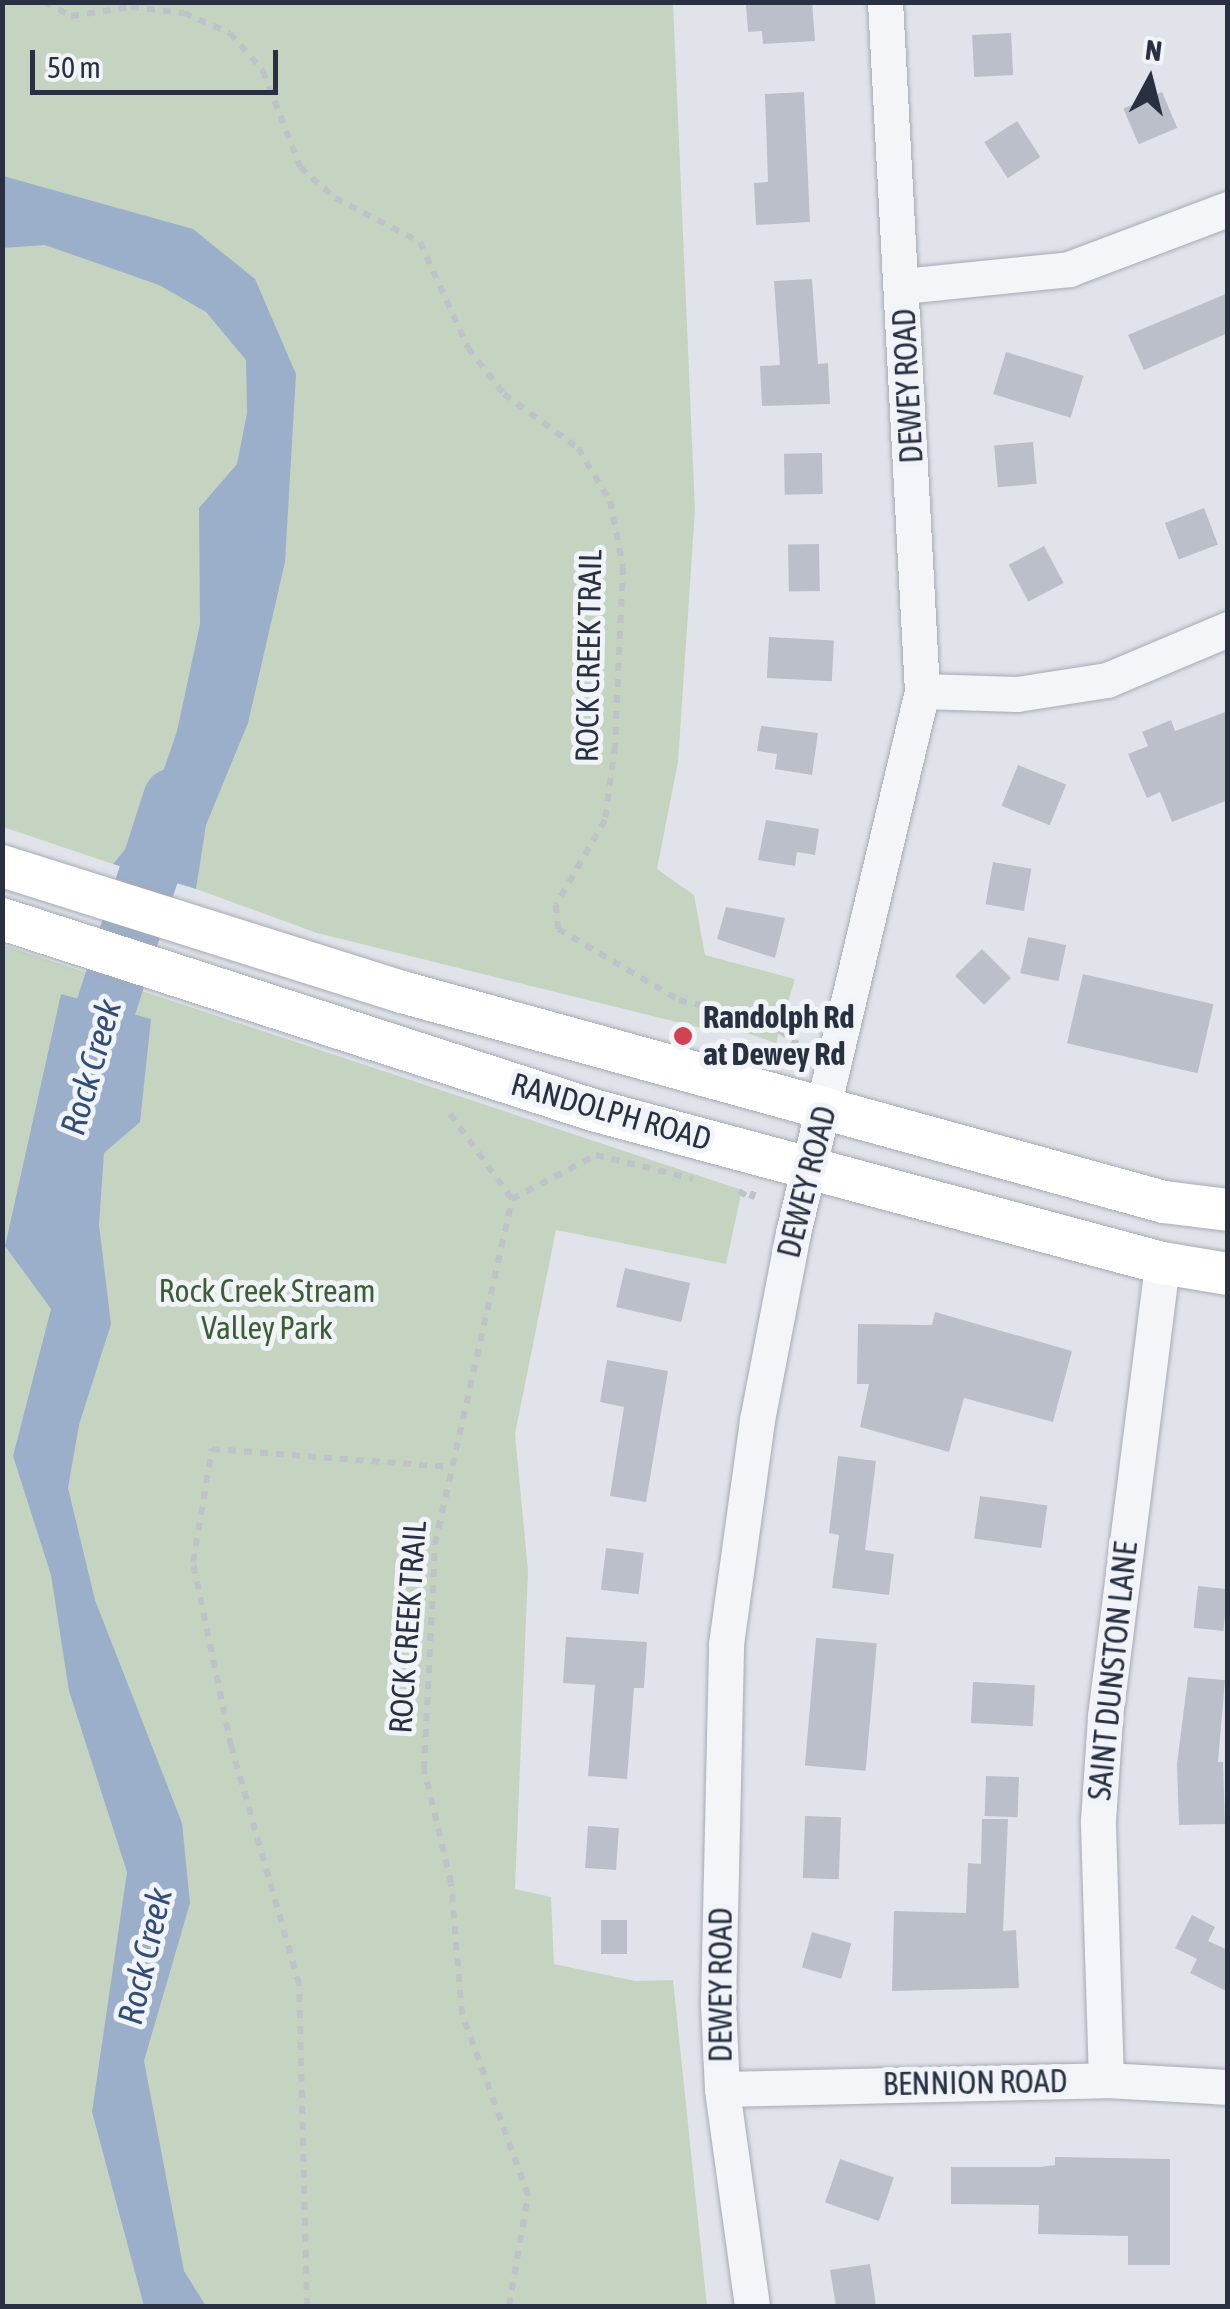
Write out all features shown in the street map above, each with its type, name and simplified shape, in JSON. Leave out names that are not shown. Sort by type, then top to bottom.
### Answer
[{"type":"main road","name":"RANDOLPH ROAD","points":[[2,866],[402,992],[826,1104],[895,1130],[1164,1202],[1228,1210]]},
{"type":"main road","name":"RANDOLPH ROAD","points":[[2,919],[180,980],[594,1110],[1162,1263],[1228,1274]]},
{"type":"street","name":"DEWEY ROAD","points":[[752,2306],[722,2089],[726,1644],[757,1420],[810,1167],[922,691],[885,2]]},
{"type":"street","points":[[903,286],[1069,269],[1228,209]]},
{"type":"street","points":[[922,691],[1017,694],[1107,680],[1228,629]]},
{"type":"street","name":"SAINT DUNSTON LANE","points":[[1106,2080],[1098,1820],[1105,1716],[1162,1263]]},
{"type":"street","name":"BENNION ROAD","points":[[722,2089],[1106,2080],[1228,2087]]},
{"type":"path","name":"ROCK CREEK TRAIL","points":[[44,2],[71,16],[131,7],[184,12],[230,33],[263,71],[300,168],[335,198],[420,242],[468,348],[504,394],[578,448],[610,501],[623,567],[616,726],[606,820],[556,905],[558,929],[679,1000],[767,1021],[796,1044]]},
{"type":"path","points":[[450,1114],[512,1198],[596,1155],[706,1182]]},
{"type":"path","points":[[724,1187],[751,1199]]},
{"type":"path","name":"ROCK CREEK TRAIL","points":[[508,2306],[528,2196],[462,2014],[451,1882],[424,1770],[433,1562],[450,1467],[512,1198]]},
{"type":"path","points":[[307,2306],[298,1984],[230,1746],[193,1562],[212,1449],[450,1467]]},
{"type":"green space","points":[[3,3],[673,3],[695,510],[678,762],[657,869],[694,895],[705,955],[795,979],[776,1043],[720,1024],[721,1033],[317,933],[196,889],[201,852],[140,832],[113,864],[3,827]]},
{"type":"green space","name":"Rock Creek Stream Valley Park","points":[[3,945],[742,1190],[726,1264],[556,1230],[515,1434],[528,1571],[515,1889],[551,1897],[554,1964],[635,1981],[673,1980],[707,2306],[3,2306]]},
{"type":"water","points":[[3,176],[193,229],[255,279],[296,374],[285,562],[248,723],[206,825],[196,889],[113,864],[145,825],[177,731],[200,624],[199,508],[237,464],[247,413],[246,360],[206,312],[159,285],[45,245],[3,248]]},
{"type":"water","points":[[61,994],[151,1019],[140,1122],[104,1153],[99,1225],[111,1324],[79,1425],[68,1488],[95,1600],[182,1823],[190,1903],[144,2061],[184,2271],[206,2306],[144,2306],[92,2112],[127,1872],[69,1691],[51,1575],[13,1456],[51,1309],[5,1246]]},
{"type":"building","points":[[812,2],[815,41],[763,44],[762,31],[748,32],[746,5]]},
{"type":"building","points":[[1011,33],[1013,75],[974,77],[972,35]]},
{"type":"building","points":[[804,92],[810,222],[756,225],[754,183],[768,182],[765,94]]},
{"type":"building","points":[[1162,92],[1177,128],[1139,144],[1123,108]]},
{"type":"building","points":[[1017,121],[1040,157],[1008,178],[984,142]]},
{"type":"building","points":[[812,279],[818,364],[828,363],[830,404],[762,406],[760,366],[780,365],[774,281]]},
{"type":"building","points":[[1228,293],[1228,333],[1144,370],[1128,335]]},
{"type":"building","points":[[1006,352],[1083,376],[1071,418],[993,394]]},
{"type":"building","points":[[1033,442],[1037,484],[998,487],[994,445]]},
{"type":"building","points":[[822,453],[823,494],[785,495],[784,454]]},
{"type":"building","points":[[1204,508],[1218,544],[1179,559],[1165,523]]},
{"type":"building","points":[[819,544],[820,591],[789,592],[788,545]]},
{"type":"building","points":[[1044,546],[1064,583],[1028,602],[1009,565]]},
{"type":"building","points":[[769,637],[834,640],[832,681],[767,678]]},
{"type":"building","points":[[1228,711],[1228,800],[1172,822],[1160,792],[1147,798],[1128,754],[1148,746],[1142,732],[1171,720],[1175,731]]},
{"type":"building","points":[[761,726],[818,733],[812,775],[775,769],[777,754],[757,751]]},
{"type":"building","points":[[1018,765],[1066,784],[1050,825],[1002,806]]},
{"type":"building","points":[[766,820],[819,829],[815,855],[797,852],[795,866],[758,860]]},
{"type":"building","points":[[993,862],[1031,869],[1024,911],[986,904]]},
{"type":"building","points":[[726,907],[785,918],[775,958],[717,939]]},
{"type":"building","points":[[1028,937],[1066,945],[1058,981],[1020,973]]},
{"type":"building","points":[[982,949],[1011,978],[984,1005],[955,976]]},
{"type":"building","points":[[1083,974],[1214,1004],[1198,1073],[1067,1043]]},
{"type":"building","points":[[625,1268],[690,1283],[681,1322],[616,1307]]},
{"type":"building","points":[[935,1312],[1072,1351],[1053,1422],[964,1398],[949,1452],[860,1427],[869,1384],[857,1384],[858,1324],[932,1325]]},
{"type":"building","points":[[607,1360],[668,1371],[646,1502],[610,1496],[624,1407],[600,1402]]},
{"type":"building","points":[[838,1456],[876,1461],[865,1550],[894,1554],[889,1595],[832,1588],[839,1535],[829,1533]]},
{"type":"building","points":[[980,1496],[1047,1505],[1041,1548],[974,1539]]},
{"type":"building","points":[[606,1548],[644,1553],[639,1594],[601,1590]]},
{"type":"building","points":[[1198,1586],[1228,1589],[1223,1631],[1194,1628]]},
{"type":"building","points":[[566,1637],[647,1642],[644,1688],[634,1688],[627,1779],[588,1776],[595,1685],[563,1683]]},
{"type":"building","points":[[816,1638],[877,1643],[866,1771],[805,1766]]},
{"type":"building","points":[[1188,1677],[1225,1680],[1218,1762],[1223,1762],[1225,1824],[1179,1825],[1177,1764]]},
{"type":"building","points":[[973,1682],[1035,1685],[1033,1726],[971,1723]]},
{"type":"building","points":[[986,1776],[1019,1777],[1018,1817],[985,1816]]},
{"type":"building","points":[[805,1816],[841,1817],[839,1879],[803,1878]]},
{"type":"building","points":[[982,1819],[1008,1819],[1003,1931],[1016,1930],[1019,1988],[892,1991],[894,1911],[966,1913],[968,1863],[981,1864]]},
{"type":"building","points":[[588,1826],[619,1828],[616,1870],[585,1868]]},
{"type":"building","points":[[1192,1915],[1215,1927],[1208,1941],[1228,1950],[1228,1992],[1190,1973],[1197,1959],[1175,1948]]},
{"type":"building","points":[[601,1920],[627,1920],[627,1954],[601,1954]]},
{"type":"building","points":[[812,1932],[851,1943],[841,1979],[802,1968]]},
{"type":"building","points":[[1055,2157],[1170,2159],[1170,2265],[1128,2265],[1128,2236],[1038,2234],[1039,2205],[951,2204],[951,2167],[1040,2167],[1055,2165]]},
{"type":"building","points":[[840,2159],[894,2178],[879,2221],[825,2202]]},
{"type":"building","points":[[870,2264],[876,2306],[836,2306],[830,2270]]},
{"type":"waterway","name":"Rock Creek","points":[[82,1082],[173,798]]},
{"type":"place","name":"Randolph Rd at Dewey Rd","points":[[683,1036]]}]
